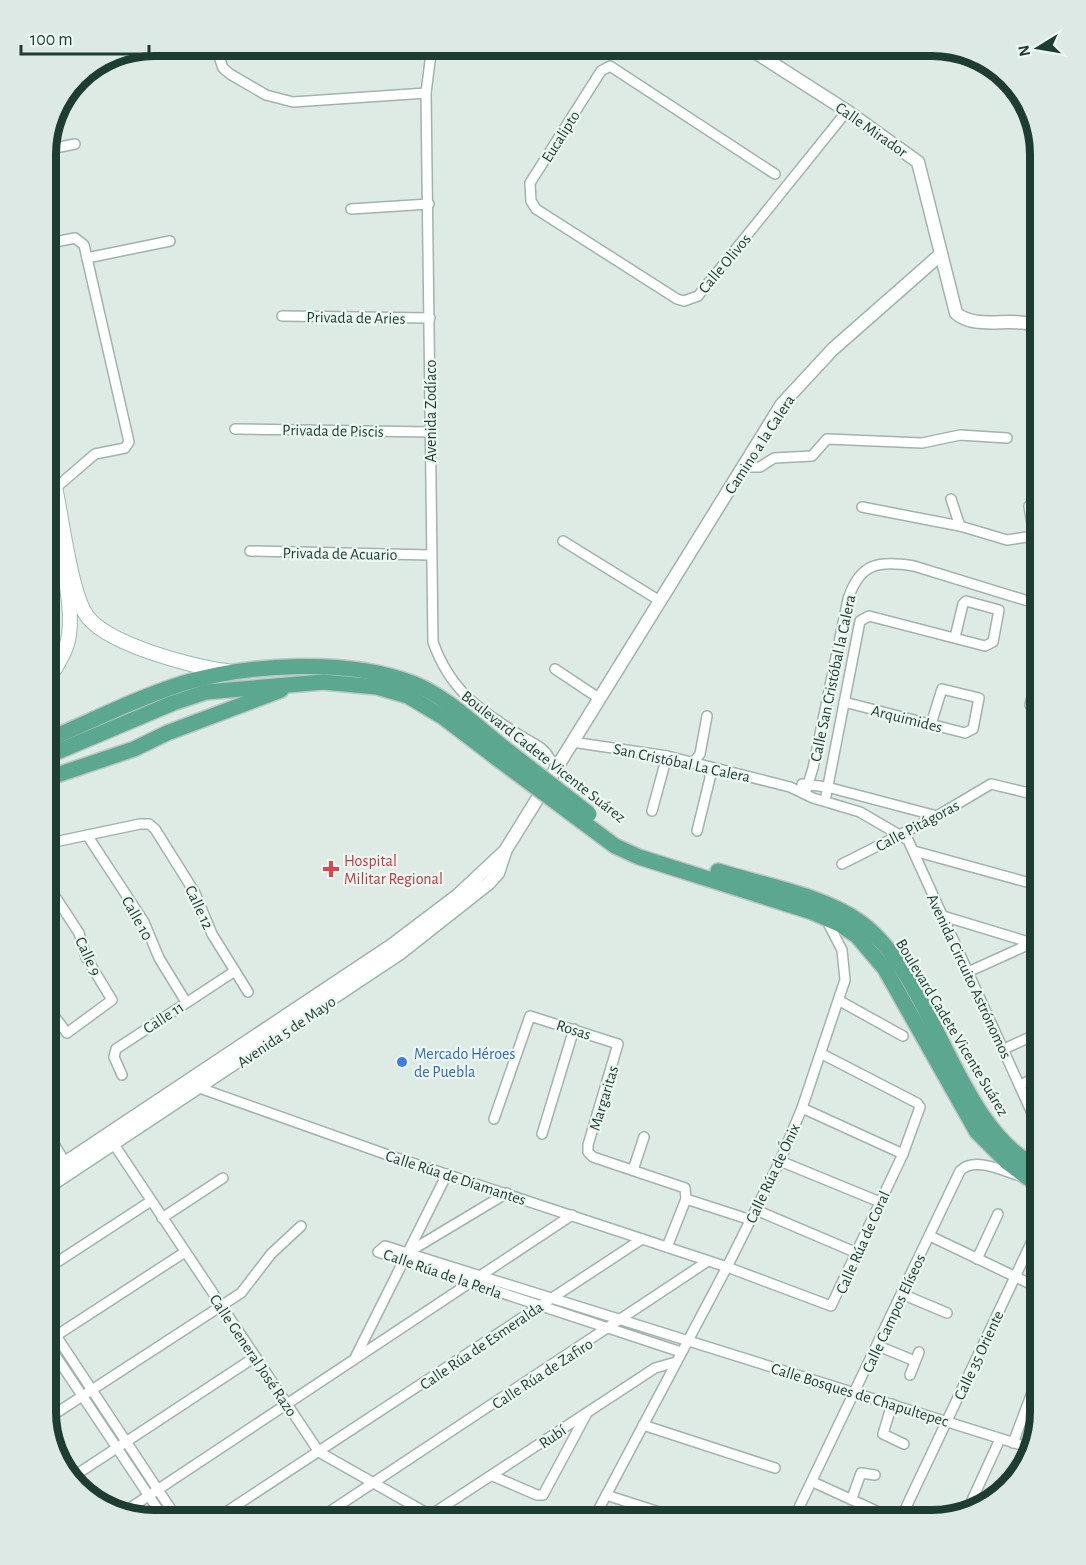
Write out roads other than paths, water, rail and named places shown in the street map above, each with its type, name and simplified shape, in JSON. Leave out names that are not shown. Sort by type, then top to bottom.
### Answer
[{"type":"main road","points":[[56,514],[79,600],[92,622],[112,638],[197,666],[232,672]]},
{"type":"main road","points":[[56,529],[70,622],[65,651],[56,666]]},
{"type":"main road","name":"Boulevard Cadete Vicente Suárez","points":[[56,736],[183,684],[232,672],[322,666],[377,672],[423,689],[449,705],[501,754]]},
{"type":"main road","name":"Boulevard Cadete Vicente Suárez","points":[[56,752],[173,703],[206,693],[304,684],[351,683],[408,696],[501,754],[639,857],[824,916],[857,936],[885,969],[967,1117],[991,1148],[1030,1173]]},
{"type":"main road","points":[[56,775],[134,749],[167,733],[276,691],[304,684]]},
{"type":"main road","name":"Boulevard Cadete Vicente Suárez","points":[[616,841],[830,905],[860,923],[886,946],[897,962],[988,1124],[1030,1169]]},
{"type":"street","points":[[219,56],[224,68],[230,74],[279,100],[293,102],[426,93]]},
{"type":"street","name":"Avenida Zodíaco","points":[[431,56],[426,93],[430,318],[430,555],[433,642],[448,676],[472,702],[546,752],[554,761]]},
{"type":"street","name":"Calle Mirador","points":[[761,56],[848,111],[918,162],[941,254]]},
{"type":"street","name":"Eucalipto","points":[[536,209],[531,201],[530,183],[605,67],[616,69],[775,174]]},
{"type":"street","name":"Calle Olivos","points":[[536,209],[676,299],[691,300],[705,287],[848,111]]},
{"type":"street","points":[[56,148],[75,144]]},
{"type":"street","points":[[351,209],[429,204]]},
{"type":"street","points":[[56,242],[78,239],[84,245],[129,442],[124,448],[95,454],[56,483]]},
{"type":"street","points":[[87,258],[170,241]]},
{"type":"street","points":[[941,254],[956,313],[962,319],[1030,325]]},
{"type":"street","name":"Camino a la Calera","points":[[554,761],[572,742],[600,699],[775,414],[805,376],[941,254]]},
{"type":"street","name":"Privada de Aries","points":[[282,316],[430,318]]},
{"type":"street","name":"Privada de Piscis","points":[[235,429],[430,432]]},
{"type":"street","points":[[744,466],[760,467],[774,458],[812,456],[827,439],[922,443],[960,435],[1007,438]]},
{"type":"street","points":[[951,499],[960,526]]},
{"type":"street","points":[[862,507],[960,526],[1006,540],[1030,537]]},
{"type":"street","points":[[563,541],[660,601]]},
{"type":"street","name":"Privada de Acuario","points":[[250,551],[430,555]]},
{"type":"street","name":"Calle San Cristóbal la Calera","points":[[805,794],[848,599],[853,584],[863,570],[878,564],[894,563],[914,566],[1030,602]]},
{"type":"street","points":[[825,801],[860,621],[864,617],[955,638],[990,645],[1000,615],[999,610],[966,601],[955,638]]},
{"type":"street","points":[[555,669],[600,699]]},
{"type":"street","name":"Arquimides","points":[[844,702],[931,724],[965,732],[973,729],[979,698],[946,688],[940,692],[931,724]]},
{"type":"street","points":[[693,763],[700,754],[707,716]]},
{"type":"street","name":"San Cristóbal La Calera","points":[[572,742],[667,756],[790,787],[805,794]]},
{"type":"street","points":[[652,811],[667,756]]},
{"type":"street","name":"Avenida 5 de Mayo","points":[[56,1168],[151,1112],[198,1089],[394,958],[505,851],[554,761]]},
{"type":"street","points":[[697,831],[710,778],[709,767]]},
{"type":"street","points":[[808,784],[937,816]]},
{"type":"street","name":"San Cristóbal La Calera","points":[[790,787],[808,784]]},
{"type":"street","name":"Calle Pitágoras","points":[[842,864],[937,816],[991,784],[1030,793]]},
{"type":"street","name":"Avenida Circuito Astrónomos","points":[[805,794],[860,812],[900,834],[914,851],[1030,1108]]},
{"type":"street","name":"Calle 12","points":[[87,835],[149,824],[195,893],[212,934],[248,992]]},
{"type":"street","points":[[56,842],[87,835]]},
{"type":"street","name":"Calle 10","points":[[87,835],[144,922],[159,958],[186,1002]]},
{"type":"street","points":[[914,851],[1030,883]]},
{"type":"street","name":"Calle 9","points":[[56,898],[79,933],[86,957],[112,1000],[67,1033],[56,1018]]},
{"type":"street","name":"Calle Rúa de Ónix","points":[[598,1510],[751,1220],[780,1161],[802,1108],[840,1001],[845,980],[845,961],[838,940],[824,916]]},
{"type":"street","points":[[943,916],[1030,942]]},
{"type":"street","name":"Avenida 5 de Mayo","points":[[56,1182],[113,1143],[186,1082],[433,921]]},
{"type":"street","points":[[968,972],[1030,944]]},
{"type":"street","name":"Calle 11","points":[[122,1075],[114,1057],[116,1049],[235,971]]},
{"type":"street","points":[[840,1001],[903,1036]]},
{"type":"street","name":"Rosas","points":[[494,1119],[530,1016],[618,1044]]},
{"type":"street","points":[[542,1134],[574,1029]]},
{"type":"street","points":[[1004,1049],[1030,1037]]},
{"type":"street","name":"Margaritas","points":[[618,1044],[588,1152],[593,1157],[633,1170]]},
{"type":"street","name":"Calle Rúa de Coral","points":[[727,1267],[831,1306],[903,1154],[920,1114],[920,1107],[917,1103],[822,1054]]},
{"type":"street","points":[[1020,1085],[1030,1080]]},
{"type":"street","name":"Calle Rúa de Diamantes","points":[[186,1082],[198,1089],[727,1267]]},
{"type":"street","points":[[802,1108],[903,1154]]},
{"type":"street","points":[[644,1137],[633,1170],[685,1188],[686,1199],[667,1247]]},
{"type":"street","name":"Calle General José Razo","points":[[113,1143],[319,1452],[417,1509]]},
{"type":"street","points":[[56,1148],[65,1162]]},
{"type":"street","points":[[780,1161],[880,1202]]},
{"type":"street","name":"Calle Campos Elíseos","points":[[798,1510],[963,1168],[976,1164],[1030,1176]]},
{"type":"street","points":[[355,1358],[447,1174]]},
{"type":"street","points":[[162,1218],[223,1178]]},
{"type":"street","points":[[406,1253],[507,1193]]},
{"type":"street","points":[[686,1199],[751,1220]]},
{"type":"street","points":[[56,1263],[151,1201]]},
{"type":"street","points":[[756,1210],[857,1254]]},
{"type":"street","points":[[977,1259],[998,1214]]},
{"type":"street","points":[[132,1507],[572,1215]]},
{"type":"street","points":[[56,1413],[248,1287],[271,1254],[301,1226]]},
{"type":"street","points":[[930,1236],[1030,1284]]},
{"type":"street","name":"Calle Rúa de Esmeralda","points":[[231,1509],[642,1239]]},
{"type":"street","name":"Calle 35 Oriente","points":[[903,1510],[1030,1245]]},
{"type":"street","name":"Calle Rúa de la Perla","points":[[681,1352],[401,1262],[378,1253],[379,1249],[385,1246],[688,1339]]},
{"type":"street","points":[[171,1509],[56,1336],[184,1252]]},
{"type":"street","name":"Calle Rúa de Zafiro","points":[[334,1509],[624,1319],[708,1261]]},
{"type":"street","points":[[902,1294],[946,1313]]},
{"type":"street","name":"Calle Bosques de Chapultepec","points":[[688,1339],[1024,1446]]},
{"type":"street","points":[[878,1346],[917,1356],[910,1375]]},
{"type":"street","points":[[56,1357],[158,1509]]},
{"type":"street","points":[[78,1473],[255,1357]]},
{"type":"street","name":"Rubí","points":[[444,1509],[655,1368],[676,1362]]},
{"type":"street","points":[[1013,1443],[1030,1398]]},
{"type":"street","points":[[892,1404],[883,1434],[904,1444]]},
{"type":"street","points":[[493,1476],[537,1495],[543,1495],[587,1412]]},
{"type":"street","points":[[643,1425],[775,1468]]},
{"type":"street","points":[[971,1501],[1000,1439]]},
{"type":"street","points":[[852,1498],[861,1473],[875,1475]]},
{"type":"street","points":[[813,1482],[877,1510]]},
{"type":"street","points":[[606,1495],[652,1510]]},
{"type":"place","name":"Hospital Militar Regional","points":[[331,869]]},
{"type":"place","name":"Mercado Héroes de Puebla","points":[[402,1062]]}]
